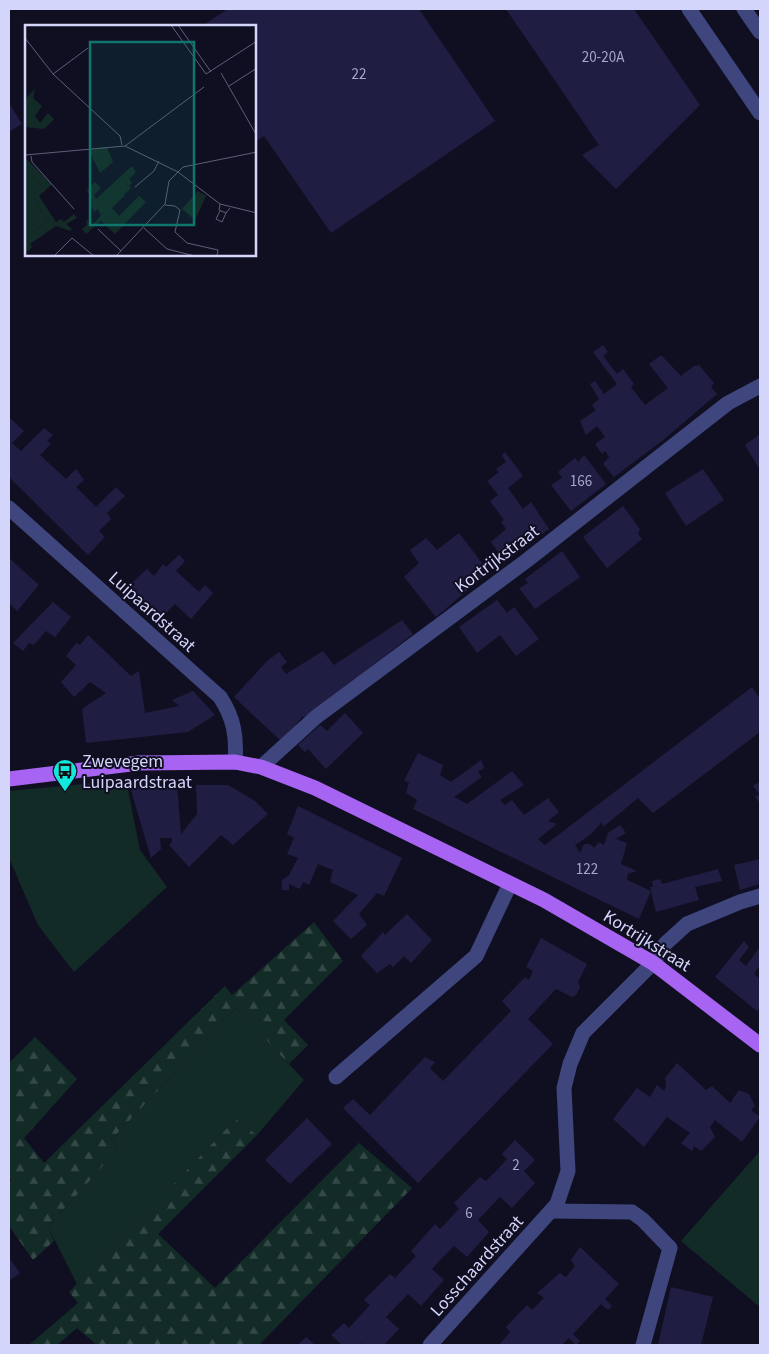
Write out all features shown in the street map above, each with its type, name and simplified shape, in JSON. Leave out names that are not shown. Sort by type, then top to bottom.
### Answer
[{"type":"main road","name":"Kortrijkstraat","points":[[9,780],[139,763],[235,762],[261,768],[315,788],[544,900],[653,963],[760,1045]]},
{"type":"street","points":[[689,9],[760,113]]},
{"type":"street","points":[[744,9],[760,32]]},
{"type":"street","name":"Kortrijkstraat","points":[[261,768],[316,717],[526,561],[728,403],[760,386]]},
{"type":"street","name":"Luipaardstraat","points":[[9,508],[220,697],[234,726],[235,762]]},
{"type":"street","points":[[336,1077],[476,956],[510,884]]},
{"type":"street","name":"Losschaardstraat","points":[[430,1345],[557,1204],[568,1171],[564,1088],[570,1064],[583,1033],[653,963],[665,944],[687,924],[740,902],[760,896]]},
{"type":"street","points":[[552,1211],[632,1212],[643,1220],[670,1248],[643,1345]]},
{"type":"green space","points":[[126,780],[140,850],[167,887],[74,972],[38,925],[9,858],[9,791]]},
{"type":"green space","points":[[314,922],[343,961],[284,1020],[308,1045],[289,1064],[236,1008],[111,1140],[118,1149],[48,1227],[54,1241],[33,1260],[9,1226],[9,1183],[11,1181],[9,1175],[9,1063],[35,1037],[77,1079],[24,1138],[44,1163],[225,986],[232,995]]},
{"type":"green space","points":[[236,1008],[304,1080],[257,1135],[236,1119],[77,1284],[48,1227],[118,1149],[111,1140]]},
{"type":"green space","points":[[236,1119],[257,1135],[158,1234],[215,1288],[359,1143],[412,1188],[259,1345],[97,1345],[77,1328],[57,1345],[29,1345],[78,1303],[69,1292]]},
{"type":"green space","points":[[760,1151],[760,1307],[681,1241]]},
{"type":"building","points":[[228,9],[419,9],[495,121],[331,233],[264,136],[256,141],[256,25],[204,25]]},
{"type":"building","points":[[506,9],[634,9],[700,105],[616,189],[582,155],[599,145]]},
{"type":"building","points":[[9,103],[22,124],[10,131],[9,130]]},
{"type":"building","points":[[603,345],[608,352],[603,356],[617,374],[623,369],[634,384],[631,387],[645,405],[668,388],[649,364],[661,355],[681,376],[694,366],[699,365],[714,383],[711,387],[717,394],[662,441],[614,477],[603,464],[609,457],[605,451],[602,454],[595,444],[605,437],[597,426],[586,435],[580,421],[596,410],[592,405],[599,399],[590,384],[595,381],[604,394],[617,384],[593,352]]},
{"type":"building","points":[[9,417],[24,431],[12,443],[21,451],[44,428],[53,435],[47,441],[51,444],[40,455],[66,479],[76,469],[84,480],[76,487],[96,507],[116,487],[125,496],[107,513],[111,519],[99,531],[105,537],[88,555],[9,477]]},
{"type":"building","points":[[760,434],[760,470],[745,445]]},
{"type":"building","points":[[505,452],[523,476],[508,488],[523,509],[531,502],[549,529],[505,562],[491,542],[506,529],[501,522],[504,520],[490,501],[498,495],[487,481],[499,472],[496,469],[506,462],[502,455]]},
{"type":"building","points":[[584,455],[606,484],[571,511],[551,485],[562,478],[558,472],[575,458],[578,462]]},
{"type":"building","points":[[703,469],[724,500],[686,526],[665,493]]},
{"type":"building","points":[[623,506],[640,529],[638,534],[642,539],[607,568],[583,537]]},
{"type":"building","points":[[459,533],[489,572],[436,617],[404,577],[419,563],[410,550],[426,538],[437,550]]},
{"type":"building","points":[[562,551],[580,577],[535,609],[519,588],[528,583],[525,579]]},
{"type":"building","points":[[179,555],[185,561],[176,571],[199,592],[205,585],[213,593],[191,619],[175,604],[157,622],[127,593],[135,584],[133,582],[147,569],[154,576],[163,564],[166,567]]},
{"type":"building","points":[[9,558],[39,585],[17,611],[9,603]]},
{"type":"building","points":[[497,600],[507,613],[514,607],[539,639],[516,656],[500,635],[477,653],[459,627]]},
{"type":"building","points":[[53,602],[71,617],[55,637],[46,631],[34,645],[29,643],[23,651],[13,643]]},
{"type":"building","points":[[402,620],[413,634],[336,694],[315,714],[302,717],[282,742],[234,697],[267,661],[279,652],[287,662],[281,667],[286,674],[323,651],[334,665]]},
{"type":"building","points":[[88,635],[131,676],[139,671],[145,713],[179,706],[172,700],[193,691],[215,715],[188,732],[86,743],[82,709],[106,693],[90,682],[74,697],[61,682],[76,665],[66,656],[76,643],[80,645]]},
{"type":"building","points":[[752,687],[760,699],[760,732],[653,813],[638,798],[603,827],[602,822],[590,835],[575,845],[580,853],[584,844],[590,844],[594,848],[599,842],[604,845],[608,833],[620,825],[626,833],[616,839],[627,843],[621,864],[637,871],[628,874],[627,880],[651,891],[639,919],[413,809],[417,800],[406,793],[409,782],[404,781],[418,753],[443,765],[440,775],[451,782],[481,760],[484,768],[478,772],[482,777],[454,797],[467,804],[512,771],[524,785],[500,800],[505,805],[512,800],[524,815],[548,798],[559,812],[548,821],[557,824],[538,839],[545,845]]},
{"type":"building","points":[[345,713],[363,733],[326,769],[308,749],[305,752],[298,745],[320,725],[327,731]]},
{"type":"building","points":[[760,781],[760,795],[753,786]]},
{"type":"building","points":[[177,785],[181,834],[197,814],[196,785],[228,785],[255,801],[268,814],[233,845],[221,835],[189,867],[169,845],[172,842],[172,838],[160,838],[161,849],[151,858],[130,787]]},
{"type":"building","points":[[760,795],[760,804],[755,796]]},
{"type":"building","points":[[298,806],[402,858],[384,896],[377,893],[359,914],[367,925],[351,939],[333,921],[358,895],[330,882],[333,870],[318,864],[309,885],[303,882],[300,889],[289,884],[289,890],[282,890],[282,880],[289,875],[298,858],[287,854],[294,838],[287,834]]},
{"type":"building","points":[[760,859],[760,884],[740,890],[734,865]]},
{"type":"building","points":[[718,869],[722,881],[695,887],[699,900],[656,912],[650,887],[653,887],[652,881],[660,879],[662,884]]},
{"type":"building","points":[[407,914],[432,940],[411,963],[404,956],[393,967],[390,964],[377,973],[361,956],[383,932],[385,935]]},
{"type":"building","points":[[541,938],[587,964],[578,982],[580,987],[576,995],[572,997],[556,989],[528,1019],[553,1044],[418,1183],[343,1108],[353,1099],[370,1115],[425,1057],[435,1062],[430,1068],[443,1081],[511,1011],[502,1001],[525,977],[529,980],[533,971],[526,967]]},
{"type":"building","points":[[744,941],[749,947],[739,960],[746,966],[760,947],[760,965],[754,974],[760,979],[760,1007],[757,1011],[715,977]]},
{"type":"building","points":[[677,1063],[706,1090],[712,1086],[730,1103],[739,1090],[749,1094],[755,1106],[751,1110],[760,1117],[742,1142],[715,1120],[710,1127],[715,1137],[701,1151],[694,1146],[692,1151],[681,1143],[690,1133],[667,1117],[644,1147],[613,1119],[637,1088],[650,1097],[657,1085],[664,1091],[666,1086],[665,1078]]},
{"type":"building","points":[[307,1118],[332,1144],[290,1184],[265,1160]]},
{"type":"building","points":[[515,1140],[535,1160],[524,1171],[535,1183],[512,1208],[500,1197],[478,1220],[489,1232],[467,1257],[454,1246],[443,1257],[432,1269],[444,1280],[421,1306],[408,1294],[386,1317],[399,1329],[384,1345],[365,1345],[362,1343],[360,1345],[342,1345],[331,1335],[344,1323],[349,1328],[370,1305],[364,1300],[390,1274],[395,1278],[416,1256],[411,1251],[435,1224],[440,1229],[459,1209],[454,1203],[480,1177],[486,1181],[497,1170],[507,1159],[502,1154]]},
{"type":"building","points":[[580,1247],[619,1284],[605,1299],[612,1306],[608,1310],[601,1304],[573,1334],[580,1341],[576,1345],[569,1338],[562,1345],[499,1345],[510,1332],[506,1327],[527,1305],[532,1310],[544,1298],[537,1293],[560,1273],[566,1277],[575,1266],[571,1260]]},
{"type":"building","points":[[9,1258],[20,1273],[9,1281]]},
{"type":"building","points":[[671,1287],[713,1297],[701,1345],[658,1345]]},
{"type":"building","points":[[306,1337],[315,1345],[298,1345]]},
{"type":"place","name":"Zwevegem Luipaardstraat","points":[[65,792]]}]
